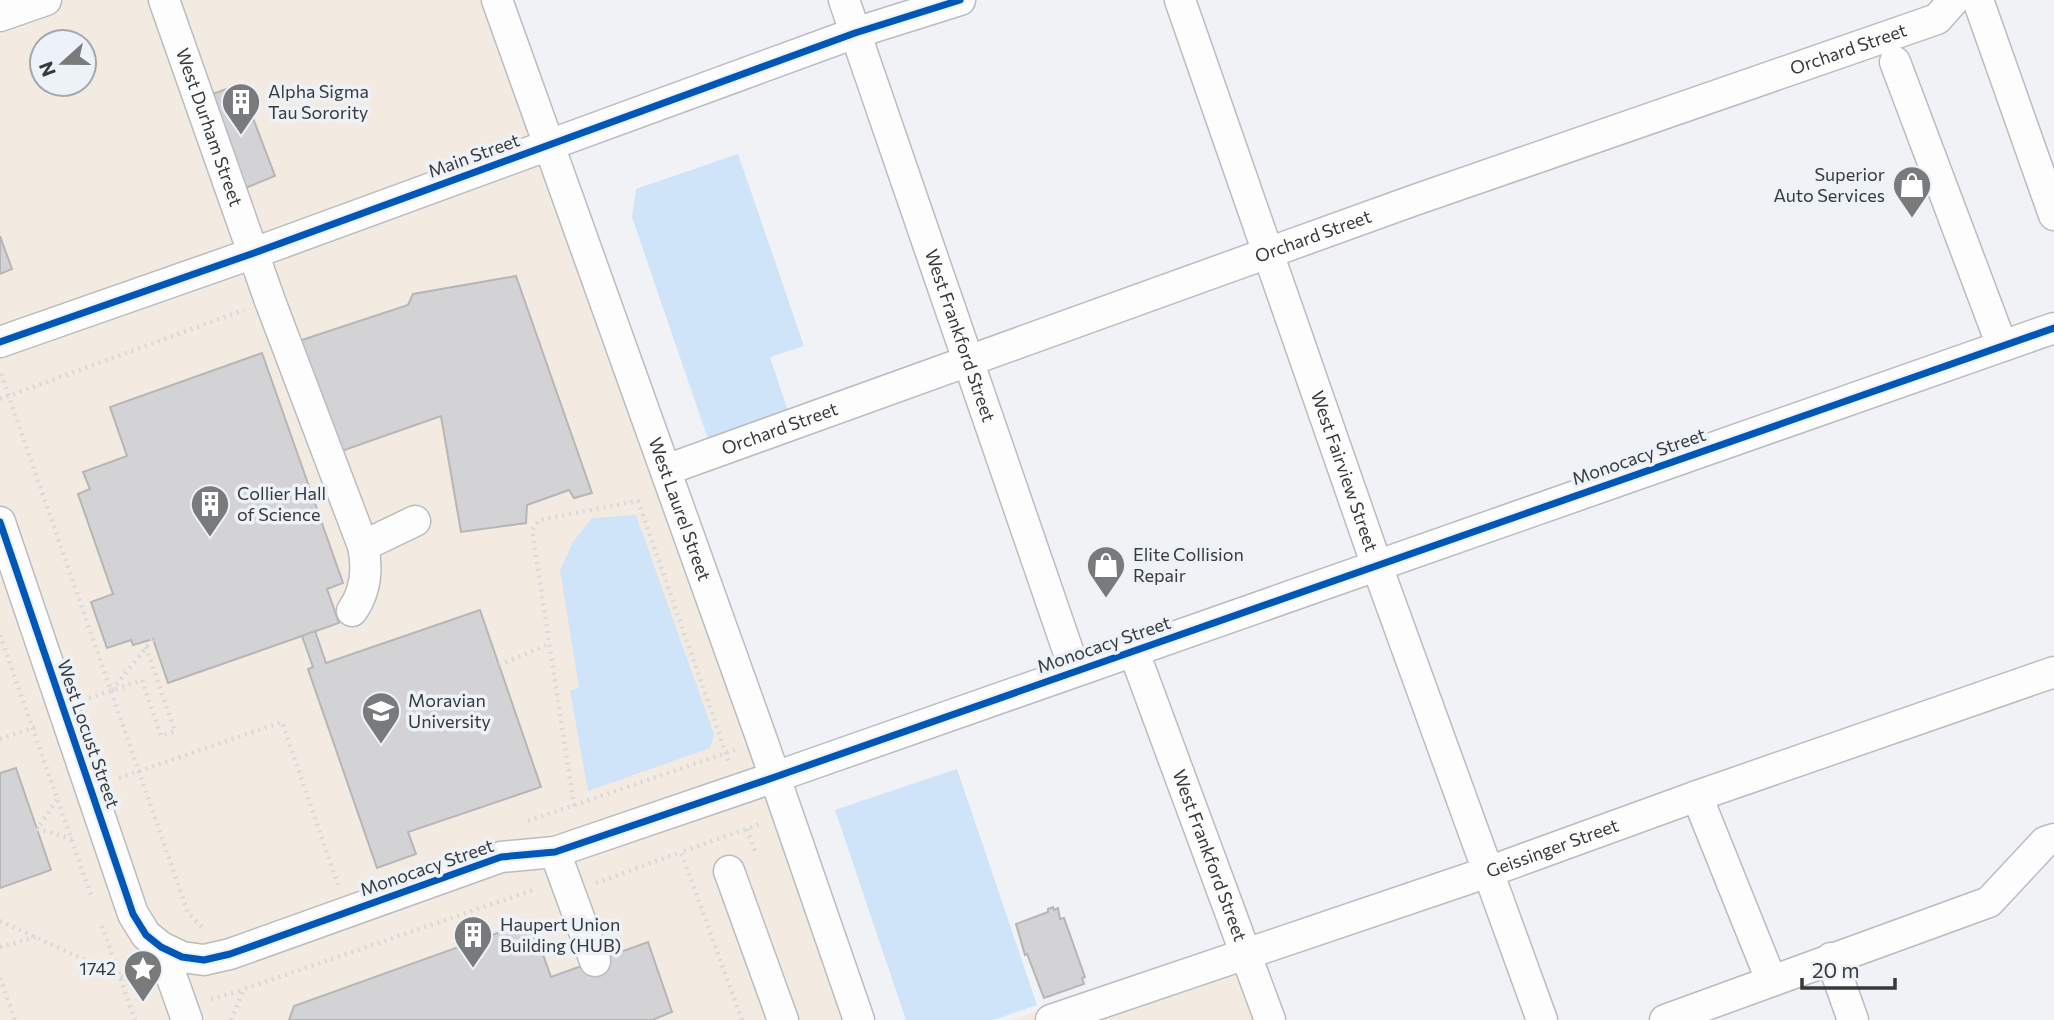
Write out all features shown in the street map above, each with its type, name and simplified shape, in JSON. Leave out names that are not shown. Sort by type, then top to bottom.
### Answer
[{"type":"street","points":[[0,16],[46,0]]},
{"type":"street","name":"West Durham Street","points":[[164,0],[363,546],[367,562],[365,584],[352,611]]},
{"type":"street","name":"West Laurel Street","points":[[498,0],[859,1020]]},
{"type":"street","name":"West Frankford Street","points":[[844,0],[1075,671]]},
{"type":"street","name":"Main Street","points":[[0,342],[254,253],[855,33],[960,0]]},
{"type":"street","name":"West Fairview Street","points":[[1180,0],[1377,566],[1542,1020]]},
{"type":"street","name":"Orchard Street","points":[[666,470],[1412,201],[1937,19],[1954,0]]},
{"type":"street","points":[[1978,0],[2054,215]]},
{"type":"street","points":[[1895,62],[2002,346]]},
{"type":"street","name":"Monocacy Street","points":[[161,947],[182,957],[204,960],[309,927],[501,857],[555,852],[1134,652],[2054,328]]},
{"type":"street","points":[[363,546],[415,521]]},
{"type":"street","name":"West Locust Street","points":[[0,522],[133,914],[146,935],[161,947]]},
{"type":"street","name":"West Frankford Street","points":[[1134,652],[1270,1020]]},
{"type":"street","name":"Geissinger Street","points":[[1051,1020],[1488,872],[2054,672]]},
{"type":"street","points":[[1697,796],[1771,980]]},
{"type":"street","points":[[1665,1020],[1989,902],[2045,842],[2054,839]]},
{"type":"street","points":[[555,852],[595,961]]},
{"type":"street","points":[[729,871],[783,1020]]},
{"type":"street","points":[[161,947],[185,1014]]},
{"type":"street","points":[[1831,958],[1853,1020]]},
{"type":"path","points":[[0,399],[245,310]]},
{"type":"path","points":[[1,374],[188,913],[202,928],[211,929]]},
{"type":"path","points":[[574,806],[532,530],[539,520],[638,501],[731,768]]},
{"type":"path","points":[[0,635],[93,901]]},
{"type":"path","points":[[112,691],[153,639]]},
{"type":"path","points":[[499,665],[549,645]]},
{"type":"path","points":[[0,739],[33,728],[64,712],[142,680],[161,736],[175,731],[146,647]]},
{"type":"path","points":[[90,788],[282,722],[338,886]]},
{"type":"path","points":[[523,823],[742,747]]},
{"type":"path","points":[[57,799],[37,830],[72,839]]},
{"type":"path","points":[[596,884],[681,852]]},
{"type":"path","points":[[326,891],[350,882]]},
{"type":"path","points":[[231,1020],[244,989],[540,888]]},
{"type":"path","points":[[0,921],[119,974],[185,1014]]},
{"type":"path","points":[[102,925],[135,1020]]},
{"type":"path","points":[[0,947],[36,937]]},
{"type":"path","points":[[0,978],[15,1020]]},
{"type":"shaded area","name":"Moravian University","points":[[0,0],[499,0],[859,1020],[0,1020]]},
{"type":"shaded area","points":[[738,154],[804,346],[770,357],[788,411],[708,439],[632,217],[636,189]]},
{"type":"shaded area","points":[[636,515],[714,734],[710,748],[588,791],[570,691],[579,688],[560,570],[573,542],[592,518]]},
{"type":"shaded area","points":[[957,769],[1037,1005],[993,1020],[906,1020],[835,810]]},
{"type":"shaded area","points":[[1237,945],[1264,1020],[1010,1020]]},
{"type":"building","name":"Alpha Sigma Tau Sorority","points":[[240,84],[275,176],[243,189],[207,96]]},
{"type":"building","points":[[0,236],[12,269],[0,274]]},
{"type":"building","points":[[516,276],[592,493],[574,498],[569,490],[527,505],[526,523],[461,532],[441,416],[336,453],[299,341],[408,305],[413,294]]},
{"type":"building","name":"Collier Hall of Science","points":[[262,353],[343,583],[327,589],[339,623],[168,683],[153,639],[133,645],[131,640],[107,648],[91,602],[113,594],[78,494],[90,489],[83,472],[127,456],[110,407]]},
{"type":"building","points":[[480,610],[541,787],[408,832],[416,854],[377,868],[308,669],[313,667],[302,636],[315,631],[326,663]]},
{"type":"building","points":[[16,768],[51,870],[0,888],[0,773]]},
{"type":"building","points":[[1053,907],[1054,910],[1058,908],[1060,919],[1064,918],[1085,977],[1082,978],[1084,984],[1044,998],[1027,954],[1025,955],[1016,924],[1048,912],[1048,909]]},
{"type":"building","name":"Haupert Union Building (HUB)","points":[[531,921],[551,977],[648,942],[672,1012],[652,1020],[289,1020],[294,1006]]},
{"type":"cycle path","points":[[0,342],[254,253],[855,33],[960,0]]},
{"type":"cycle path","points":[[0,522],[133,914],[146,935],[161,947],[182,957],[204,960],[230,954],[501,857],[555,852],[775,777],[2054,328]]},
{"type":"place","name":"Alpha Sigma Tau Sorority","points":[[241,136]]},
{"type":"place","name":"Superior Auto Services","points":[[1912,219]]},
{"type":"place","name":"Collier Hall of Science","points":[[210,538]]},
{"type":"place","name":"Elite Collision Repair","points":[[1106,599]]},
{"type":"place","name":"Moravian University","points":[[381,745]]},
{"type":"place","name":"Haupert Union Building (HUB)","points":[[473,969]]},
{"type":"place","name":"1742","points":[[143,1003]]}]
